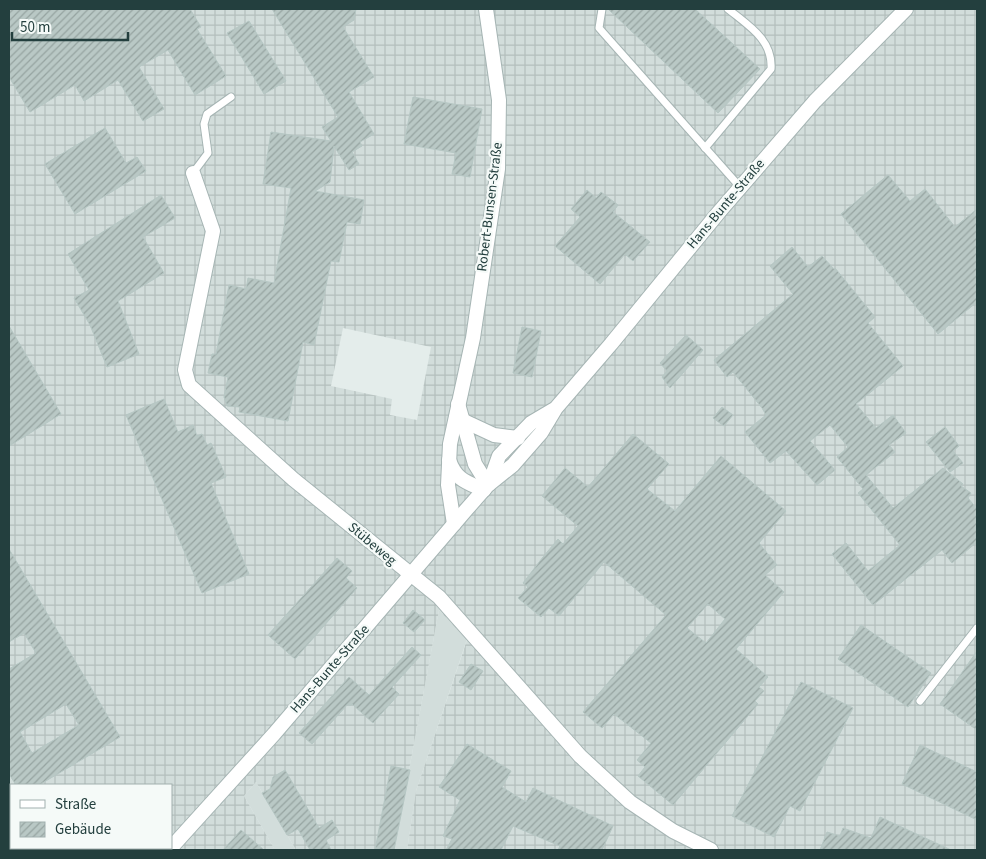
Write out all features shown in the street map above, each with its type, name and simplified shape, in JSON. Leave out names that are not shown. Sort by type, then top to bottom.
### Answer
[{"type":"street","name":"Robert-Bunsen-Straße","points":[[454,524],[448,485],[450,444],[473,338],[498,169],[499,100],[486,9]]},
{"type":"street","name":"Hans-Bunte-Straße","points":[[172,847],[412,575],[486,488],[513,465],[536,440],[556,408],[815,101],[906,9]]},
{"type":"street","name":"Stübeweg","points":[[193,173],[213,231],[185,370],[189,385],[293,479],[439,596],[580,756],[644,812],[673,831],[711,850]]},
{"type":"street","points":[[458,404],[475,464],[486,488]]},
{"type":"street","name":"Hans-Bunte-Straße","points":[[486,488],[499,456],[531,424],[556,408]]},
{"type":"street","points":[[464,421],[494,435],[518,438]]},
{"type":"street","points":[[449,459],[454,472],[462,480],[486,488]]},
{"type":"lane","points":[[602,9],[599,28],[740,188]]},
{"type":"lane","points":[[705,148],[771,69],[772,55],[759,34],[728,9]]},
{"type":"lane","points":[[193,173],[208,153],[204,124],[207,114],[231,97]]},
{"type":"lane","points":[[920,701],[977,628]]},
{"type":"shaded area","points":[[9,9],[977,9],[977,850],[407,850],[416,791],[467,640],[439,610],[394,850],[296,850],[256,782],[244,796],[275,850],[9,850]],"holes":[[[343,328],[431,347],[417,420],[390,415],[392,399],[331,386]]]},
{"type":"shaded area","points":[[439,610],[467,639],[416,791],[407,850],[394,850]]},
{"type":"shaded area","points":[[256,782],[296,850],[275,850],[244,796]]},
{"type":"building","points":[[9,9],[190,9],[201,27],[197,29],[226,76],[195,95],[168,50],[139,67],[164,109],[143,121],[118,80],[84,101],[75,85],[30,112],[9,77]]},
{"type":"building","points":[[272,9],[356,9],[354,20],[343,27],[374,77],[349,92],[374,134],[360,142],[362,146],[352,152],[359,164],[349,170],[334,146],[330,182],[315,191],[364,200],[360,224],[347,222],[339,262],[331,261],[314,345],[303,342],[288,421],[239,412],[240,407],[227,406],[224,397],[228,377],[208,373],[212,354],[216,354],[229,285],[246,289],[248,278],[274,283],[291,188],[263,184],[271,132],[331,141],[322,127],[338,117]]},
{"type":"building","points":[[608,9],[695,9],[760,69],[718,113]]},
{"type":"building","points":[[249,21],[286,81],[264,94],[227,33]]},
{"type":"building","points":[[413,97],[482,109],[470,177],[452,174],[456,153],[404,144]]},
{"type":"building","points":[[105,128],[126,163],[137,157],[146,171],[75,214],[45,164]]},
{"type":"building","points":[[888,175],[910,201],[925,189],[955,227],[977,209],[977,302],[938,334],[841,214]]},
{"type":"building","points":[[587,190],[596,198],[601,192],[618,205],[613,212],[650,242],[633,261],[625,254],[600,284],[555,246],[580,217],[571,209]]},
{"type":"building","points":[[161,195],[175,218],[143,237],[164,273],[118,301],[139,354],[107,367],[90,325],[74,298],[89,290],[68,254]]},
{"type":"building","points":[[792,247],[808,267],[822,256],[835,268],[875,317],[868,323],[903,366],[856,404],[876,428],[893,415],[906,433],[889,445],[895,452],[866,475],[893,508],[943,468],[971,493],[968,498],[977,509],[977,542],[952,563],[942,550],[873,605],[832,554],[846,543],[868,571],[900,545],[858,493],[863,489],[837,457],[848,447],[830,425],[810,441],[835,470],[817,485],[786,451],[770,463],[745,432],[766,415],[733,372],[727,377],[714,360],[793,294],[770,266]]},
{"type":"building","points":[[9,326],[61,414],[9,446]]},
{"type":"building","points":[[522,327],[541,331],[532,377],[513,373]]},
{"type":"building","points":[[686,335],[703,350],[670,388],[662,377],[667,371],[660,363]]},
{"type":"building","points":[[164,399],[178,432],[193,425],[197,436],[202,434],[207,445],[211,443],[226,477],[211,483],[249,574],[202,593],[126,415]]},
{"type":"building","points":[[722,407],[733,415],[724,426],[713,418]]},
{"type":"building","points":[[945,427],[959,446],[953,451],[963,463],[950,472],[926,442]]},
{"type":"building","points":[[633,434],[669,464],[647,489],[675,511],[721,456],[786,511],[759,543],[777,565],[765,575],[784,592],[736,649],[768,677],[759,687],[764,691],[755,701],[758,704],[673,805],[638,776],[645,767],[637,760],[651,743],[614,714],[602,728],[583,712],[666,615],[604,562],[559,616],[549,608],[541,617],[518,598],[528,587],[523,583],[558,539],[563,544],[578,526],[542,496],[565,468],[588,487]],"holes":[[[708,604],[725,619],[706,643],[687,628]]]},
{"type":"building","points":[[9,549],[120,737],[41,784],[15,784],[9,774],[9,669],[36,653],[24,633],[9,642]],"holes":[[[66,704],[79,725],[32,753],[20,732]]]},
{"type":"building","points":[[337,558],[352,571],[346,578],[357,588],[295,659],[268,635]]},
{"type":"building","points":[[413,610],[425,620],[414,632],[403,623]]},
{"type":"building","points":[[861,625],[931,673],[908,707],[838,659]]},
{"type":"building","points":[[412,647],[421,655],[392,687],[399,694],[373,723],[352,704],[350,706],[348,704],[312,744],[299,733],[349,677],[369,695]]},
{"type":"building","points":[[977,651],[977,730],[940,704]]},
{"type":"building","points":[[471,664],[483,671],[471,690],[459,682]]},
{"type":"building","points":[[801,682],[853,708],[800,811],[790,806],[774,837],[732,816]]},
{"type":"building","points":[[467,744],[511,771],[502,787],[526,802],[533,788],[613,826],[602,850],[558,850],[560,846],[513,826],[501,850],[446,850],[452,839],[443,836],[460,800],[439,787]]},
{"type":"building","points":[[920,745],[977,772],[977,820],[902,784]]},
{"type":"building","points":[[391,766],[410,770],[394,850],[375,850]]},
{"type":"building","points":[[285,770],[319,828],[332,820],[339,832],[326,840],[331,850],[310,850],[298,829],[287,835],[262,793],[270,789],[273,777]]},
{"type":"building","points":[[880,817],[951,850],[820,850],[827,832],[840,836],[843,828],[871,838]]},
{"type":"building","points":[[241,830],[264,850],[223,850]]}]
